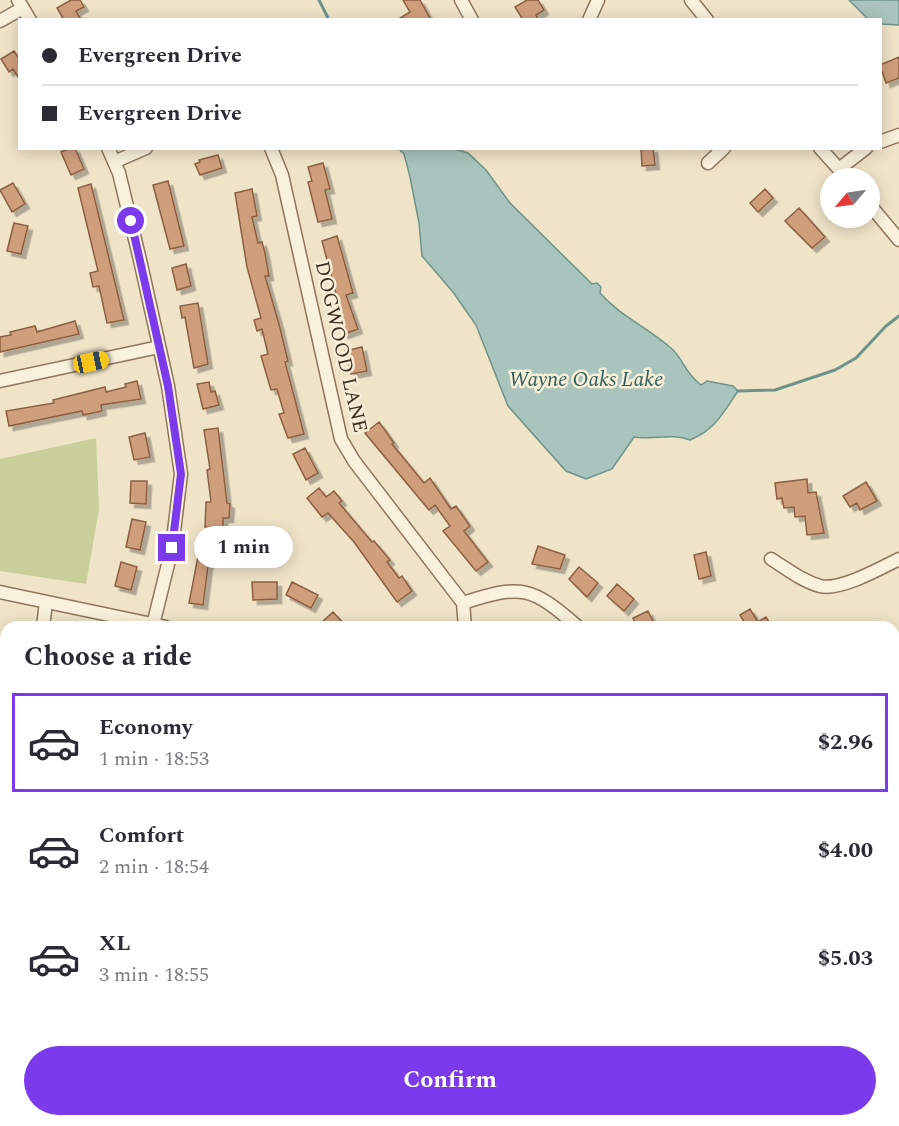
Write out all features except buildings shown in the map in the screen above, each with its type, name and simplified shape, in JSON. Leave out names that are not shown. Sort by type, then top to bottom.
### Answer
[{"type":"street","points":[[461,0],[471,18]]},
{"type":"street","points":[[590,18],[598,0]]},
{"type":"street","points":[[691,0],[705,18]]},
{"type":"street","points":[[0,21],[21,4],[29,18]]},
{"type":"street","points":[[882,141],[899,135]]},
{"type":"street","points":[[109,150],[127,201],[168,386],[181,474],[174,540],[154,621]]},
{"type":"street","points":[[114,162],[141,150]]},
{"type":"street","name":"DOGWOOD LANE","points":[[272,150],[282,175],[341,439],[354,461],[463,603]]},
{"type":"street","points":[[708,163],[722,150]]},
{"type":"street","points":[[822,150],[838,168]]},
{"type":"street","points":[[849,168],[865,150]]},
{"type":"street","points":[[880,217],[899,240]]},
{"type":"street","points":[[0,381],[159,347]]},
{"type":"street","points":[[771,559],[798,576],[823,586],[859,579],[899,559]]},
{"type":"street","points":[[464,621],[463,603],[504,590],[524,591],[550,603],[571,621]]},
{"type":"street","points":[[0,592],[134,621]]},
{"type":"street","points":[[44,621],[46,602]]},
{"type":"green space","points":[[96,438],[99,509],[86,584],[0,571],[0,459]]},
{"type":"water","points":[[849,0],[899,0],[899,25],[882,24],[882,18],[867,18]]},
{"type":"water","name":"Wayne Oaks Lake","points":[[400,150],[458,150],[468,153],[486,170],[510,203],[592,284],[597,283],[601,287],[600,293],[608,301],[672,349],[695,380],[701,385],[707,381],[733,386],[738,391],[718,420],[699,436],[690,440],[676,437],[634,437],[612,469],[586,479],[566,471],[508,406],[476,325],[453,292],[422,256],[419,223],[404,154]]},
{"type":"waterway","points":[[319,0],[328,18]]},
{"type":"waterway","points":[[738,391],[775,390],[835,370],[856,358],[886,326],[899,316]]},
{"type":"route","points":[[131,221],[168,386],[181,474],[177,524],[172,548]]}]
